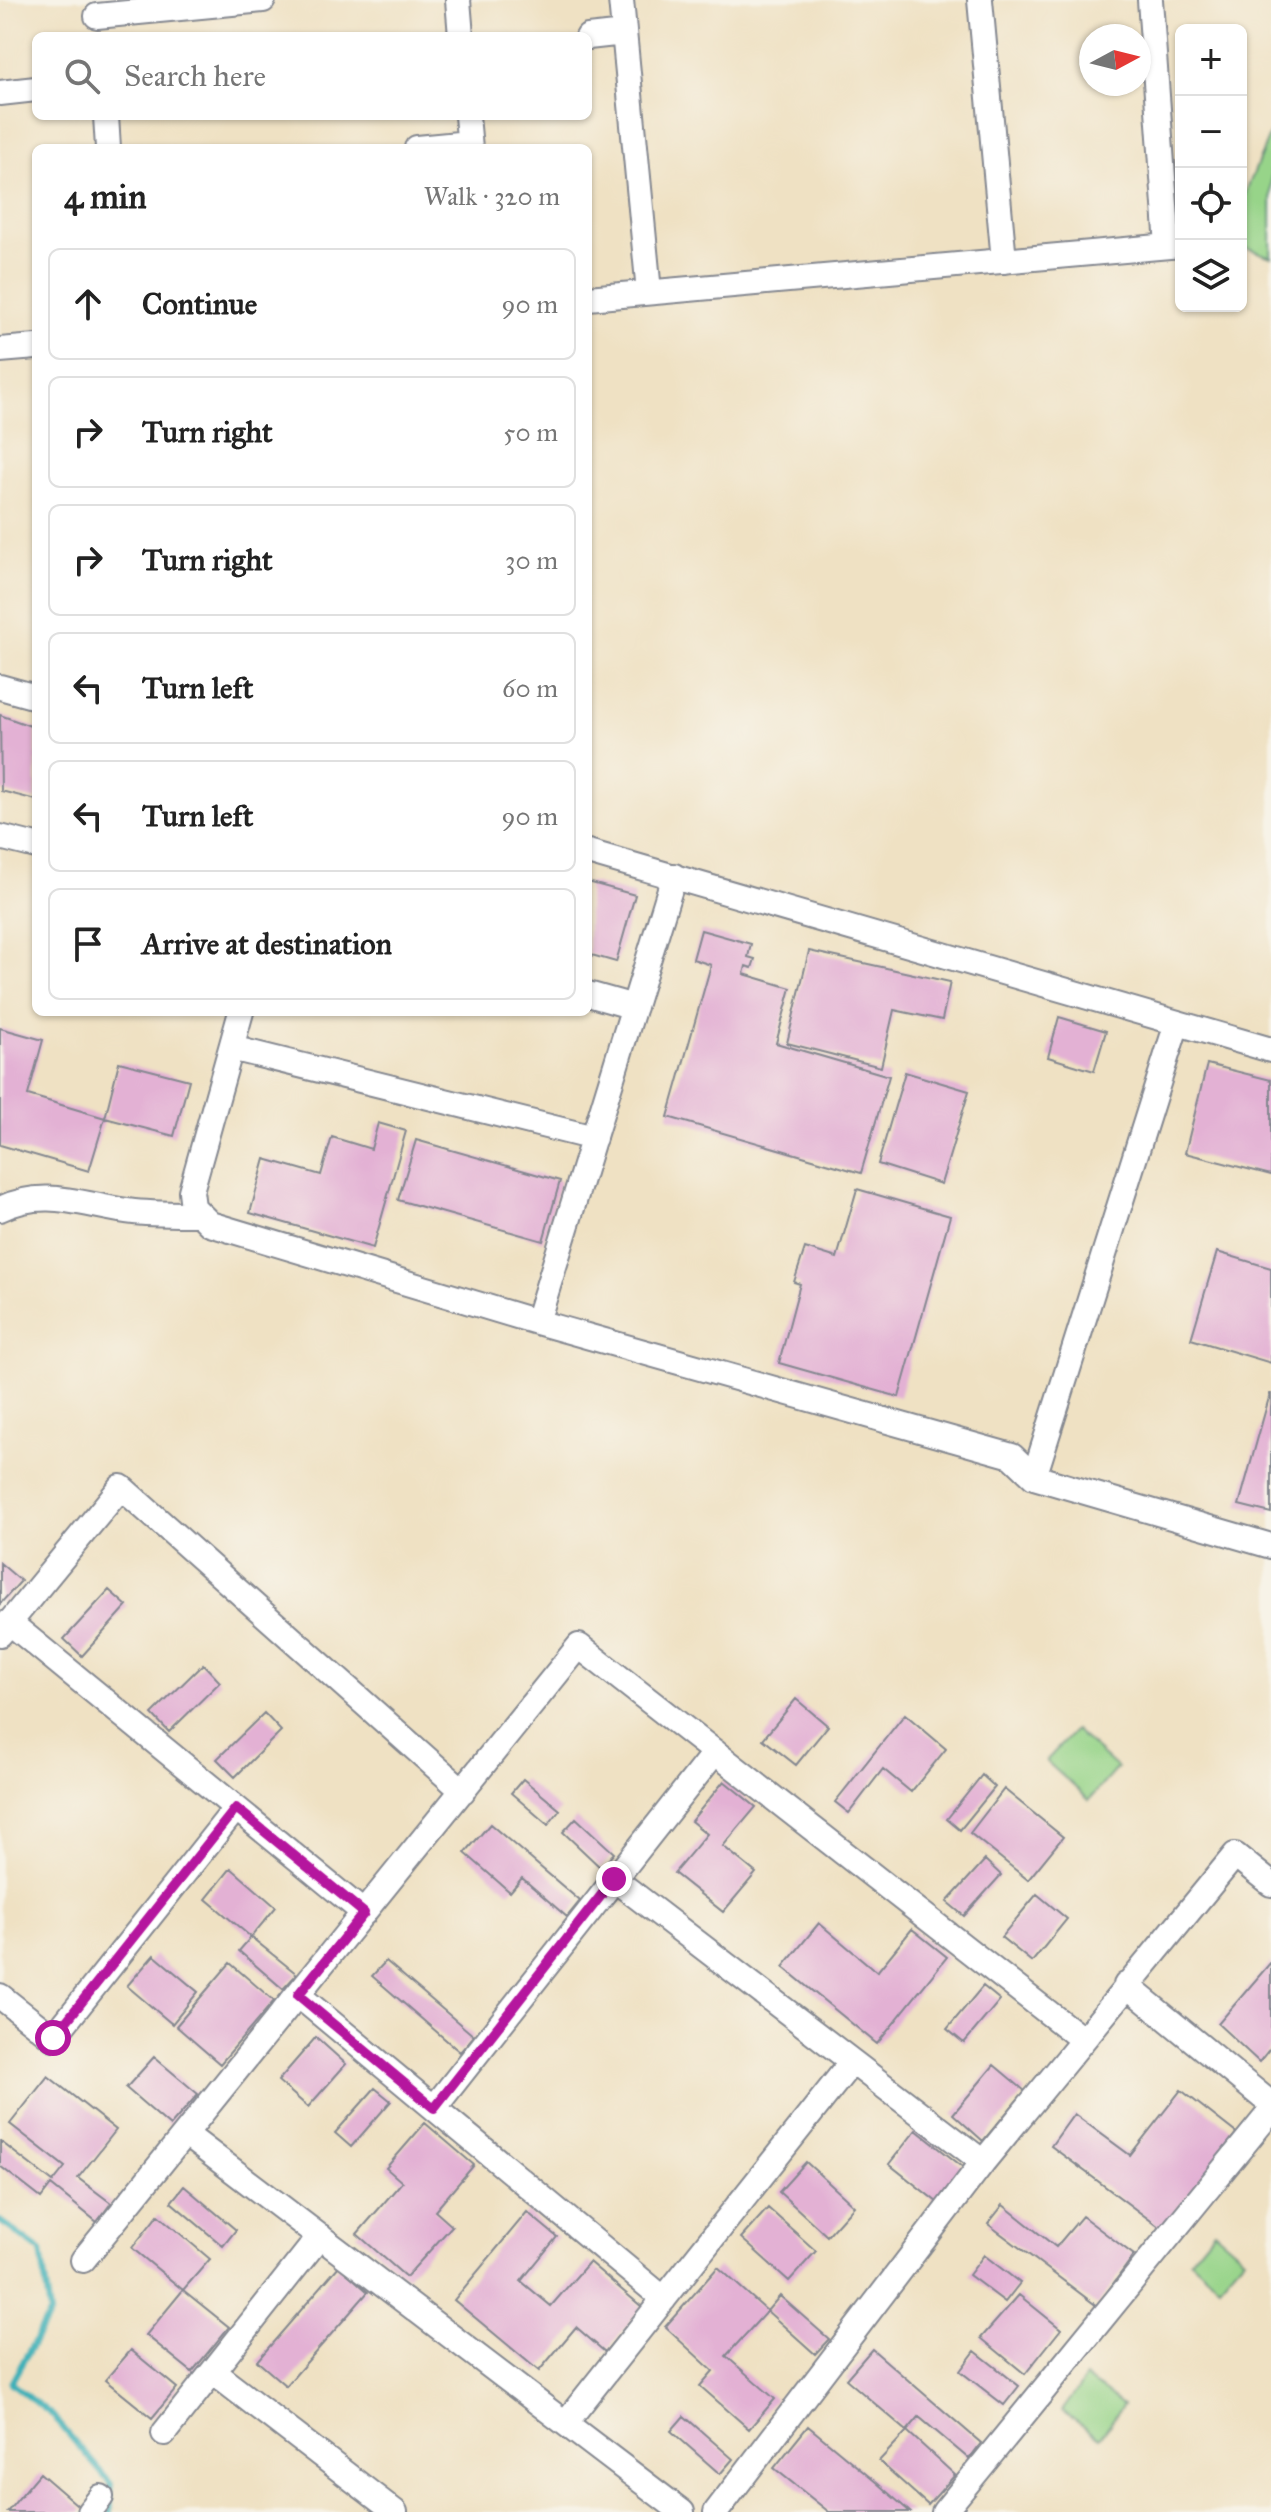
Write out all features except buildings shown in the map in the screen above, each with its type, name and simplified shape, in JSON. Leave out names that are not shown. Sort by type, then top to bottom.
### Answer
[{"type":"street","points":[[97,17],[263,0]]},
{"type":"street","points":[[458,0],[461,32]]},
{"type":"street","points":[[621,0],[649,292]]},
{"type":"street","points":[[980,0],[1004,261]]},
{"type":"street","points":[[592,298],[1174,245],[1150,0]]},
{"type":"street","points":[[592,37],[624,33]]},
{"type":"street","points":[[0,93],[32,89]]},
{"type":"street","points":[[106,120],[108,144]]},
{"type":"street","points":[[467,120],[470,144]]},
{"type":"street","points":[[0,350],[32,347]]},
{"type":"street","points":[[0,687],[32,696]]},
{"type":"street","points":[[0,837],[32,845]]},
{"type":"street","points":[[592,853],[1271,1050]]},
{"type":"street","points":[[537,1322],[674,876]]},
{"type":"street","points":[[592,995],[634,1007]]},
{"type":"street","points":[[197,1214],[191,1191],[240,1016]]},
{"type":"street","points":[[1034,1477],[1177,1023]]},
{"type":"street","points":[[231,1048],[594,1138]]},
{"type":"street","points":[[0,1209],[18,1200],[45,1196],[133,1212],[197,1214],[210,1224],[537,1322],[1012,1456],[1034,1477],[1271,1546]]},
{"type":"street","points":[[364,1913],[236,1808],[5,1628],[121,1487],[463,1791]]},
{"type":"street","points":[[83,2260],[579,1646],[1082,2039]]},
{"type":"street","points":[[434,2108],[715,1752]]},
{"type":"street","points":[[0,1996],[53,2038],[236,1808]]},
{"type":"street","points":[[720,2511],[983,2162],[1235,1855],[1271,1884]]},
{"type":"street","points":[[614,1879],[983,2162]]},
{"type":"street","points":[[1126,1985],[1271,2104]]},
{"type":"street","points":[[298,1995],[664,2299]]},
{"type":"street","points":[[567,2421],[851,2063]]},
{"type":"street","points":[[944,2512],[1271,2111]]},
{"type":"street","points":[[185,2134],[567,2421],[682,2512]]},
{"type":"street","points":[[164,2433],[320,2236]]},
{"type":"street","points":[[213,2372],[395,2512]]},
{"type":"green space","points":[[1271,131],[1271,257],[1247,248],[1247,189]]},
{"type":"green space","points":[[1075,1730],[1117,1768],[1089,1800],[1046,1761]]},
{"type":"green space","points":[[1214,2231],[1244,2257],[1219,2286],[1190,2260]]},
{"type":"green space","points":[[1086,2378],[1123,2405],[1100,2438],[1062,2411]]},
{"type":"waterway","points":[[0,2221],[41,2251],[50,2313],[11,2383],[52,2415],[111,2484],[111,2512]]},
{"type":"route","points":[[53,2038],[236,1808],[364,1913],[298,1995],[434,2108],[614,1879]]}]
